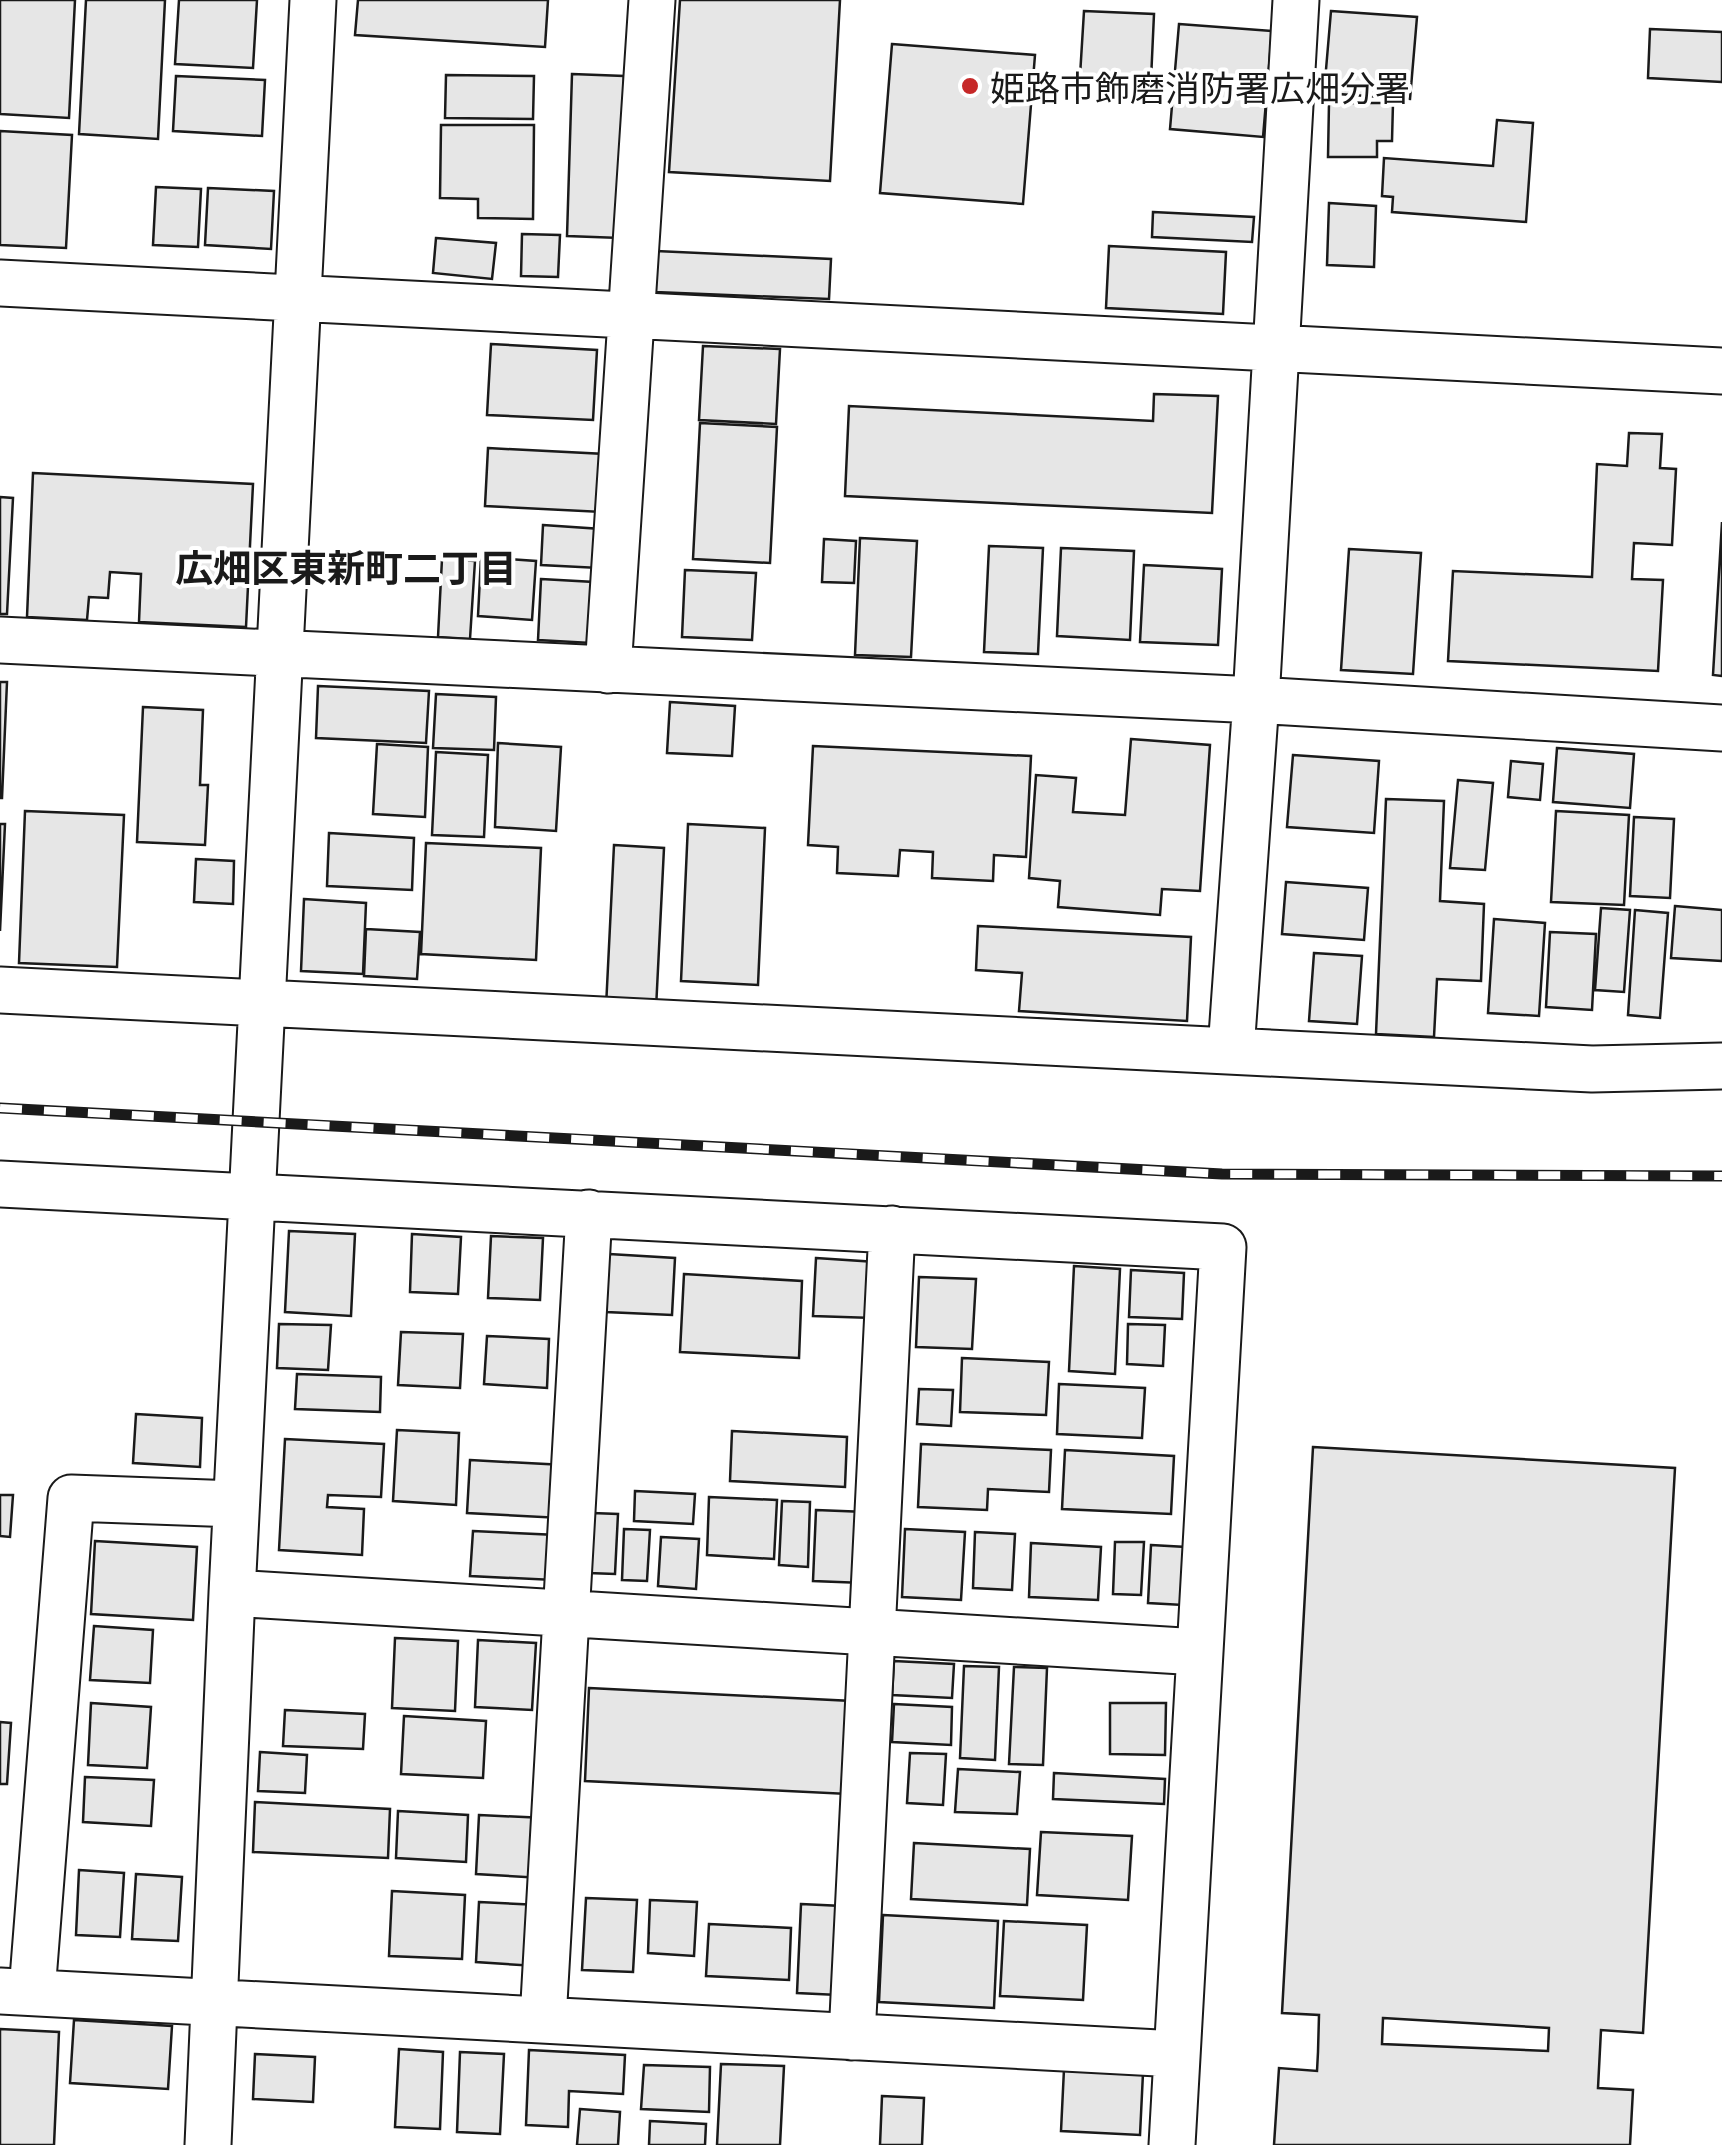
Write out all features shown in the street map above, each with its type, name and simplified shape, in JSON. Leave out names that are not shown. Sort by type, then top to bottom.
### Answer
[{"type":"street","points":[[208,2145],[236,1504],[313,0]]},
{"type":"street","points":[[608,670],[652,0]]},
{"type":"street","points":[[1231,1050],[1256,700],[1296,0]]},
{"type":"street","points":[[0,283],[1722,371]]},
{"type":"street","points":[[0,640],[1256,700],[1722,728]]},
{"type":"street","points":[[0,990],[1592,1069],[1722,1066]]},
{"type":"street","points":[[0,1184],[1223,1247],[1172,2145]]},
{"type":"street","points":[[544,2020],[589,1213]]},
{"type":"street","points":[[852,2037],[892,1229]]},
{"type":"street","points":[[236,1504],[70,1498],[16,1992],[1177,2054]]},
{"type":"street","points":[[232,1593],[1199,1652]]},
{"type":"building","points":[[0,0],[75,0],[69,118],[0,114]]},
{"type":"building","points":[[86,0],[165,0],[158,139],[79,134]]},
{"type":"building","points":[[179,0],[257,0],[253,68],[175,64]]},
{"type":"building","points":[[358,0],[548,0],[545,47],[355,35]]},
{"type":"building","points":[[680,0],[840,0],[830,181],[669,172]]},
{"type":"building","points":[[1084,11],[1154,14],[1151,80],[1080,76]]},
{"type":"building","points":[[1331,11],[1417,17],[1410,99],[1324,93]]},
{"type":"building","points":[[1179,24],[1272,31],[1263,137],[1170,129]]},
{"type":"building","points":[[1650,29],[1722,32],[1722,82],[1648,78]]},
{"type":"building","points":[[892,44],[1035,55],[1023,204],[880,193]]},
{"type":"building","points":[[572,74],[624,76],[620,238],[567,236]]},
{"type":"building","points":[[446,75],[534,76],[533,119],[445,118]]},
{"type":"building","points":[[176,76],[265,80],[262,136],[173,131]]},
{"type":"building","points":[[1329,103],[1393,103],[1392,141],[1377,141],[1377,157],[1328,157]]},
{"type":"building","points":[[1497,120],[1533,123],[1526,222],[1392,212],[1393,197],[1382,196],[1384,158],[1493,166]]},
{"type":"building","points":[[441,125],[534,125],[533,219],[478,218],[478,199],[440,198]]},
{"type":"building","points":[[0,131],[72,135],[66,248],[0,245]]},
{"type":"building","points":[[156,187],[201,189],[198,247],[153,245]]},
{"type":"building","points":[[208,188],[274,191],[271,249],[205,245]]},
{"type":"building","points":[[1329,203],[1376,206],[1374,267],[1327,265]]},
{"type":"building","points":[[1153,212],[1254,217],[1252,242],[1152,237]]},
{"type":"building","points":[[522,234],[560,235],[558,277],[521,276]]},
{"type":"building","points":[[436,238],[496,243],[492,279],[433,273]]},
{"type":"building","points":[[1109,246],[1226,252],[1223,314],[1106,308]]},
{"type":"building","points":[[656,251],[831,259],[829,299],[655,292]]},
{"type":"building","points":[[491,344],[597,350],[593,420],[487,415]]},
{"type":"building","points":[[703,346],[780,349],[776,424],[699,420]]},
{"type":"building","points":[[1154,394],[1218,396],[1212,513],[845,496],[849,406],[1153,421]]},
{"type":"building","points":[[700,423],[777,427],[770,563],[693,559]]},
{"type":"building","points":[[1629,433],[1662,434],[1660,468],[1676,469],[1672,545],[1634,543],[1632,579],[1663,580],[1658,671],[1448,661],[1453,571],[1592,577],[1597,464],[1627,466]]},
{"type":"building","points":[[488,448],[605,454],[602,512],[485,506]]},
{"type":"building","points":[[33,473],[253,484],[246,627],[139,622],[141,574],[110,572],[108,598],[89,597],[87,620],[27,617]]},
{"type":"building","points":[[0,497],[13,498],[7,614],[0,614]]},
{"type":"building","points":[[1722,522],[1722,676],[1713,675]]},
{"type":"building","points":[[543,525],[601,529],[599,568],[541,565]]},
{"type":"building","points":[[860,538],[917,541],[911,657],[855,655]]},
{"type":"building","points":[[824,539],[856,541],[854,583],[822,582]]},
{"type":"building","points":[[989,546],[1043,548],[1038,654],[984,652]]},
{"type":"building","points":[[1061,548],[1134,551],[1130,640],[1057,636]]},
{"type":"building","points":[[1349,549],[1421,553],[1413,674],[1341,670]]},
{"type":"building","points":[[481,557],[536,561],[532,620],[478,616]]},
{"type":"building","points":[[442,559],[475,561],[470,639],[438,637]]},
{"type":"building","points":[[1144,565],[1222,569],[1218,645],[1140,642]]},
{"type":"building","points":[[685,570],[756,573],[752,640],[682,637]]},
{"type":"building","points":[[541,579],[594,582],[591,643],[538,640]]},
{"type":"building","points":[[0,682],[7,682],[2,798],[0,798]]},
{"type":"building","points":[[318,686],[429,691],[426,743],[316,738]]},
{"type":"building","points":[[436,694],[496,697],[494,750],[433,748]]},
{"type":"building","points":[[670,702],[735,706],[732,756],[667,753]]},
{"type":"building","points":[[143,707],[203,710],[200,785],[208,785],[205,845],[137,842]]},
{"type":"building","points":[[1131,739],[1210,745],[1200,891],[1162,889],[1160,915],[1058,907],[1060,881],[1029,878],[1036,775],[1076,778],[1073,812],[1125,815]]},
{"type":"building","points":[[498,743],[561,747],[556,831],[495,827]]},
{"type":"building","points":[[377,744],[428,747],[425,817],[373,814]]},
{"type":"building","points":[[813,746],[1031,756],[1026,857],[994,855],[993,881],[932,878],[933,852],[900,850],[898,876],[837,873],[838,847],[808,845]]},
{"type":"building","points":[[1557,748],[1634,754],[1630,808],[1553,802]]},
{"type":"building","points":[[436,752],[488,755],[484,837],[432,835]]},
{"type":"building","points":[[1293,755],[1379,761],[1374,833],[1287,827]]},
{"type":"building","points":[[1511,761],[1543,764],[1540,800],[1508,797]]},
{"type":"building","points":[[1458,780],[1493,783],[1485,870],[1450,868]]},
{"type":"building","points":[[1386,799],[1444,801],[1440,901],[1484,904],[1481,981],[1437,979],[1434,1037],[1376,1034]]},
{"type":"building","points":[[25,811],[124,815],[117,967],[19,963]]},
{"type":"building","points":[[1556,811],[1629,815],[1624,905],[1551,902]]},
{"type":"building","points":[[1634,817],[1674,819],[1670,898],[1630,896]]},
{"type":"building","points":[[0,824],[5,824],[0,931]]},
{"type":"building","points":[[688,824],[765,828],[758,985],[681,981]]},
{"type":"building","points":[[329,833],[414,838],[412,890],[327,886]]},
{"type":"building","points":[[426,843],[541,848],[536,960],[421,954]]},
{"type":"building","points":[[614,845],[664,848],[656,1009],[606,1007]]},
{"type":"building","points":[[196,859],[234,861],[233,904],[194,902]]},
{"type":"building","points":[[1286,882],[1368,888],[1364,940],[1282,934]]},
{"type":"building","points":[[304,899],[366,903],[363,974],[301,971]]},
{"type":"building","points":[[1675,906],[1722,910],[1722,961],[1671,958]]},
{"type":"building","points":[[1601,908],[1630,910],[1624,992],[1595,990]]},
{"type":"building","points":[[1635,910],[1668,913],[1660,1018],[1628,1015]]},
{"type":"building","points":[[1494,919],[1545,923],[1539,1016],[1488,1013]]},
{"type":"building","points":[[978,926],[1191,937],[1187,1021],[1019,1011],[1022,973],[976,970]]},
{"type":"building","points":[[366,929],[420,932],[417,979],[364,976]]},
{"type":"building","points":[[1550,932],[1596,934],[1592,1010],[1546,1007]]},
{"type":"building","points":[[1314,953],[1362,956],[1357,1024],[1309,1021]]},
{"type":"building","points":[[289,1231],[355,1234],[351,1316],[285,1312]]},
{"type":"building","points":[[412,1234],[461,1237],[458,1294],[410,1292]]},
{"type":"building","points":[[491,1236],[543,1238],[540,1300],[488,1298]]},
{"type":"building","points":[[609,1254],[675,1258],[672,1315],[606,1312]]},
{"type":"building","points":[[816,1258],[876,1262],[873,1318],[813,1316]]},
{"type":"building","points":[[1074,1266],[1120,1269],[1115,1374],[1069,1371]]},
{"type":"building","points":[[1131,1270],[1184,1273],[1182,1319],[1129,1317]]},
{"type":"building","points":[[684,1274],[802,1281],[799,1358],[680,1352]]},
{"type":"building","points":[[919,1277],[976,1279],[972,1349],[916,1347]]},
{"type":"building","points":[[279,1324],[331,1325],[328,1370],[277,1368]]},
{"type":"building","points":[[1128,1324],[1165,1325],[1163,1366],[1127,1364]]},
{"type":"building","points":[[401,1332],[463,1334],[460,1388],[398,1385]]},
{"type":"building","points":[[487,1336],[549,1339],[547,1388],[484,1384]]},
{"type":"building","points":[[962,1358],[1049,1362],[1046,1415],[960,1412]]},
{"type":"building","points":[[297,1374],[381,1377],[380,1412],[295,1409]]},
{"type":"building","points":[[1059,1384],[1145,1388],[1142,1438],[1057,1434]]},
{"type":"building","points":[[919,1389],[953,1390],[951,1426],[917,1424]]},
{"type":"building","points":[[136,1414],[202,1418],[200,1467],[133,1463]]},
{"type":"building","points":[[397,1430],[459,1433],[456,1505],[393,1501]]},
{"type":"building","points":[[732,1431],[847,1437],[845,1487],[730,1481]]},
{"type":"building","points":[[285,1439],[384,1444],[381,1497],[328,1495],[327,1507],[364,1509],[362,1555],[279,1550]]},
{"type":"building","points":[[921,1444],[1051,1450],[1049,1492],[988,1489],[987,1510],[918,1507]]},
{"type":"building","points":[[1313,1447],[1675,1468],[1643,2033],[1601,2030],[1598,2088],[1633,2090],[1630,2145],[1274,2145],[1279,2068],[1317,2071],[1319,2015],[1282,2013]],"holes":[[[1383,2018],[1549,2028],[1548,2051],[1382,2044]]]},
{"type":"building","points":[[1065,1450],[1174,1456],[1171,1514],[1062,1509]]},
{"type":"building","points":[[470,1460],[564,1465],[561,1518],[467,1513]]},
{"type":"building","points":[[635,1491],[695,1494],[693,1524],[634,1521]]},
{"type":"building","points":[[0,1495],[13,1495],[10,1537],[0,1536]]},
{"type":"building","points":[[709,1497],[777,1500],[774,1559],[707,1555]]},
{"type":"building","points":[[782,1501],[810,1502],[808,1567],[779,1565]]},
{"type":"building","points":[[816,1510],[866,1512],[863,1583],[813,1581]]},
{"type":"building","points":[[592,1513],[618,1514],[615,1574],[589,1573]]},
{"type":"building","points":[[624,1529],[650,1530],[647,1581],[622,1580]]},
{"type":"building","points":[[905,1529],[965,1532],[961,1600],[902,1597]]},
{"type":"building","points":[[473,1531],[557,1535],[554,1580],[470,1576]]},
{"type":"building","points":[[975,1532],[1015,1534],[1012,1590],[973,1588]]},
{"type":"building","points":[[661,1537],[699,1539],[696,1589],[658,1586]]},
{"type":"building","points":[[95,1541],[197,1547],[193,1620],[91,1614]]},
{"type":"building","points":[[1115,1542],[1144,1542],[1141,1595],[1113,1594]]},
{"type":"building","points":[[1031,1543],[1101,1547],[1098,1600],[1029,1597]]},
{"type":"building","points":[[1151,1545],[1186,1547],[1183,1605],[1148,1603]]},
{"type":"building","points":[[94,1626],[153,1630],[150,1683],[90,1680]]},
{"type":"building","points":[[395,1638],[458,1641],[455,1711],[392,1708]]},
{"type":"building","points":[[478,1640],[536,1643],[532,1710],[475,1707]]},
{"type":"building","points":[[894,1661],[954,1664],[952,1698],[892,1695]]},
{"type":"building","points":[[964,1666],[999,1667],[995,1760],[960,1758]]},
{"type":"building","points":[[1014,1667],[1047,1668],[1043,1765],[1009,1764]]},
{"type":"building","points":[[589,1688],[852,1701],[848,1794],[585,1781]]},
{"type":"building","points":[[91,1703],[151,1707],[147,1768],[88,1765]]},
{"type":"building","points":[[1110,1703],[1166,1703],[1165,1755],[1110,1754]]},
{"type":"building","points":[[894,1704],[952,1707],[951,1745],[892,1742]]},
{"type":"building","points":[[285,1710],[365,1714],[363,1749],[283,1746]]},
{"type":"building","points":[[404,1716],[486,1721],[483,1778],[401,1774]]},
{"type":"building","points":[[0,1722],[11,1723],[7,1784],[0,1784]]},
{"type":"building","points":[[260,1752],[307,1755],[305,1793],[258,1791]]},
{"type":"building","points":[[910,1753],[946,1754],[943,1805],[907,1803]]},
{"type":"building","points":[[958,1769],[1020,1772],[1017,1814],[955,1812]]},
{"type":"building","points":[[1054,1773],[1165,1779],[1164,1804],[1053,1799]]},
{"type":"building","points":[[85,1777],[154,1780],[151,1826],[83,1822]]},
{"type":"building","points":[[255,1802],[390,1809],[388,1858],[253,1852]]},
{"type":"building","points":[[398,1811],[468,1815],[466,1862],[396,1858]]},
{"type":"building","points":[[479,1815],[545,1818],[542,1878],[476,1874]]},
{"type":"building","points":[[1041,1832],[1132,1836],[1128,1900],[1037,1895]]},
{"type":"building","points":[[914,1843],[1030,1849],[1027,1905],[911,1899]]},
{"type":"building","points":[[79,1870],[124,1873],[120,1937],[76,1935]]},
{"type":"building","points":[[136,1874],[182,1877],[178,1941],[132,1939]]},
{"type":"building","points":[[392,1891],[465,1895],[462,1959],[389,1956]]},
{"type":"building","points":[[586,1898],[637,1900],[633,1972],[582,1970]]},
{"type":"building","points":[[650,1900],[697,1902],[694,1956],[648,1953]]},
{"type":"building","points":[[479,1902],[539,1905],[536,1966],[476,1962]]},
{"type":"building","points":[[801,1904],[842,1906],[838,1995],[797,1993]]},
{"type":"building","points":[[883,1915],[998,1921],[994,2008],[879,2002]]},
{"type":"building","points":[[1004,1921],[1087,1925],[1083,2000],[1000,1996]]},
{"type":"building","points":[[709,1924],[791,1928],[789,1980],[706,1976]]},
{"type":"building","points":[[74,2020],[172,2026],[168,2089],[70,2083]]},
{"type":"building","points":[[0,2029],[59,2032],[54,2145],[0,2145]]},
{"type":"building","points":[[399,2049],[443,2052],[440,2129],[395,2127]]},
{"type":"building","points":[[529,2050],[625,2055],[623,2094],[569,2091],[568,2127],[526,2125]]},
{"type":"building","points":[[460,2052],[504,2054],[500,2134],[457,2132]]},
{"type":"building","points":[[255,2054],[315,2057],[313,2102],[253,2099]]},
{"type":"building","points":[[721,2064],[784,2066],[780,2145],[717,2145]]},
{"type":"building","points":[[644,2065],[710,2067],[709,2112],[641,2109]]},
{"type":"building","points":[[1064,2069],[1143,2073],[1140,2135],[1061,2131]]},
{"type":"building","points":[[882,2096],[924,2098],[922,2145],[880,2145]]},
{"type":"building","points":[[580,2109],[620,2112],[618,2145],[577,2145]]},
{"type":"building","points":[[650,2121],[706,2124],[705,2145],[649,2145]]},
{"type":"railway","points":[[0,1108],[1222,1174],[1722,1176]]},
{"type":"place","name":"姫路市飾磨消防署広畑分署","points":[[970,86]]},
{"type":"district","name":"広畑区東新町二丁目","points":[[346,565]]}]
